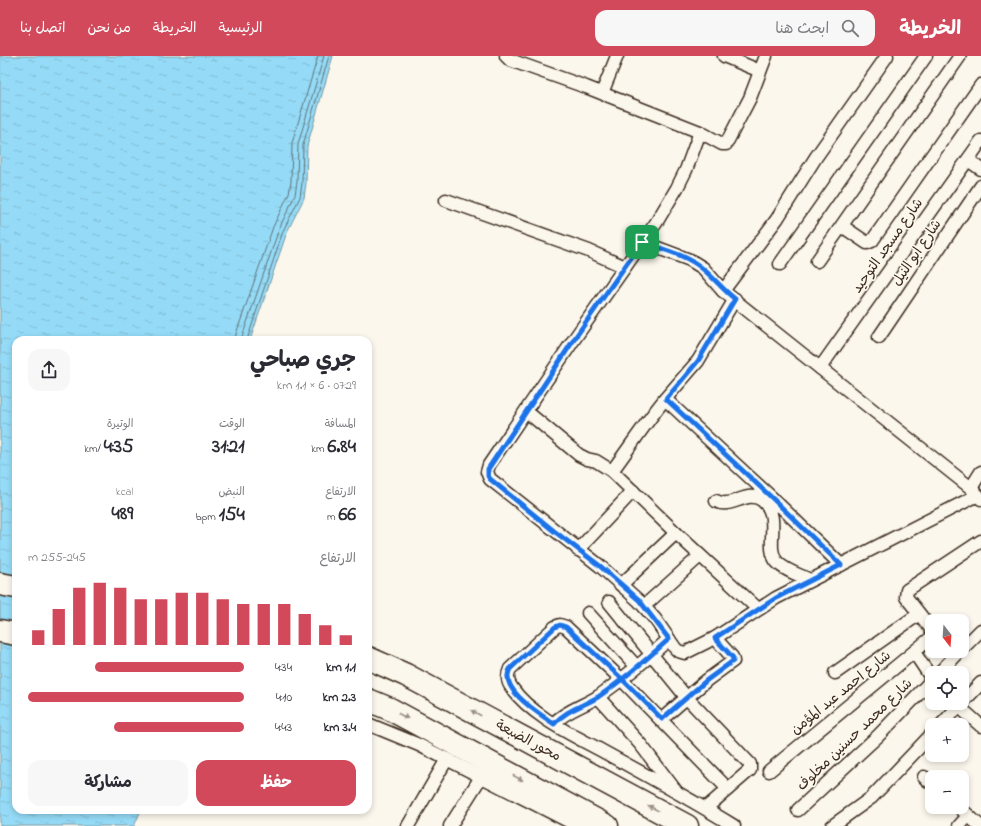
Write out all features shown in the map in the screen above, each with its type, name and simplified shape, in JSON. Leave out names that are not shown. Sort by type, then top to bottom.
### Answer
[{"type":"highway","points":[[0,584],[12,586]]},
{"type":"highway","points":[[0,631],[12,633]]},
{"type":"highway","name":"محور الضبعة","points":[[372,660],[406,675],[687,826]]},
{"type":"highway","points":[[372,702],[390,709],[607,826]]},
{"type":"street","points":[[506,56],[510,60],[602,93],[700,132],[722,144],[726,144],[750,98],[766,56]]},
{"type":"street","points":[[602,93],[617,56]]},
{"type":"street","points":[[724,56],[760,71]]},
{"type":"street","points":[[723,291],[777,219],[816,157],[887,56]]},
{"type":"street","points":[[780,264],[926,56]]},
{"type":"street","points":[[817,261],[960,56]]},
{"type":"street","points":[[842,226],[867,243],[872,241],[981,85]]},
{"type":"street","points":[[700,132],[686,170],[677,188],[642,242],[489,465],[488,476],[578,550],[600,566],[644,606],[678,651],[685,653],[715,638],[758,609],[810,580],[977,494]]},
{"type":"street","name":"شارع مسجد التوحيد","points":[[820,368],[981,141]]},
{"type":"street","points":[[968,160],[981,169]]},
{"type":"street","name":"شارع ابو النيل","points":[[879,337],[981,186]]},
{"type":"street","points":[[446,200],[581,248],[625,267]]},
{"type":"street","points":[[642,242],[690,260],[703,268],[723,291],[735,299],[977,494]]},
{"type":"street","points":[[612,471],[647,422],[698,361],[735,299]]},
{"type":"street","points":[[666,399],[766,491],[841,565]]},
{"type":"street","points":[[526,411],[579,455],[596,461],[612,471],[700,556],[758,609]]},
{"type":"street","points":[[977,494],[981,472]]},
{"type":"street","points":[[578,550],[633,491]]},
{"type":"street","points":[[716,501],[726,503],[748,496],[753,496],[763,501],[767,505],[771,517],[773,531],[772,550],[775,559],[785,568],[810,580]]},
{"type":"street","points":[[621,585],[676,533]]},
{"type":"street","points":[[925,621],[906,596],[907,590],[981,541]]},
{"type":"street","points":[[644,606],[700,556]]},
{"type":"street","points":[[609,602],[687,698],[750,766],[750,770],[706,808]]},
{"type":"street","points":[[588,613],[636,666]]},
{"type":"street","points":[[835,673],[919,614]]},
{"type":"street","points":[[728,790],[662,719],[621,678],[566,627],[560,625],[555,627],[510,669],[508,677],[511,688],[535,710],[554,724],[678,794],[706,808],[734,826]]},
{"type":"street","points":[[969,641],[981,630]]},
{"type":"street","points":[[662,719],[707,680],[733,661],[733,658],[715,638]]},
{"type":"street","points":[[554,724],[567,712],[598,696],[669,639]]},
{"type":"street","name":"شارع احمد عبد المؤمن","points":[[769,771],[925,643]]},
{"type":"street","points":[[914,652],[925,669]]},
{"type":"street","points":[[945,666],[951,658]]},
{"type":"street","points":[[969,694],[981,683]]},
{"type":"street","name":"شارع محمد حسنين مخلوف","points":[[798,810],[878,736],[925,687]]},
{"type":"street","points":[[598,696],[641,745],[678,794]]},
{"type":"street","points":[[947,718],[953,710]]},
{"type":"street","points":[[963,710],[981,726]]},
{"type":"street","points":[[372,726],[419,745],[578,826]]},
{"type":"street","points":[[832,826],[871,798],[925,741]]},
{"type":"street","points":[[408,826],[447,759]]},
{"type":"street","points":[[450,826],[481,777]]},
{"type":"street","points":[[959,826],[968,816],[980,826]]},
{"type":"water","points":[[0,56],[333,56],[307,146],[304,198],[287,232],[251,336],[12,336],[12,814],[139,814],[134,826],[0,826]]},
{"type":"route","points":[[642,242],[489,465],[487,472],[490,479],[600,566],[639,600],[669,639],[652,654],[621,678],[598,696],[567,712],[554,724],[524,701],[511,688],[508,673],[510,669],[555,627],[560,625],[566,627],[621,678],[662,719],[707,680],[733,661],[733,658],[715,638],[776,598],[841,565],[666,399],[698,361],[735,299],[723,291],[716,281],[703,268],[690,260],[642,242]]}]
